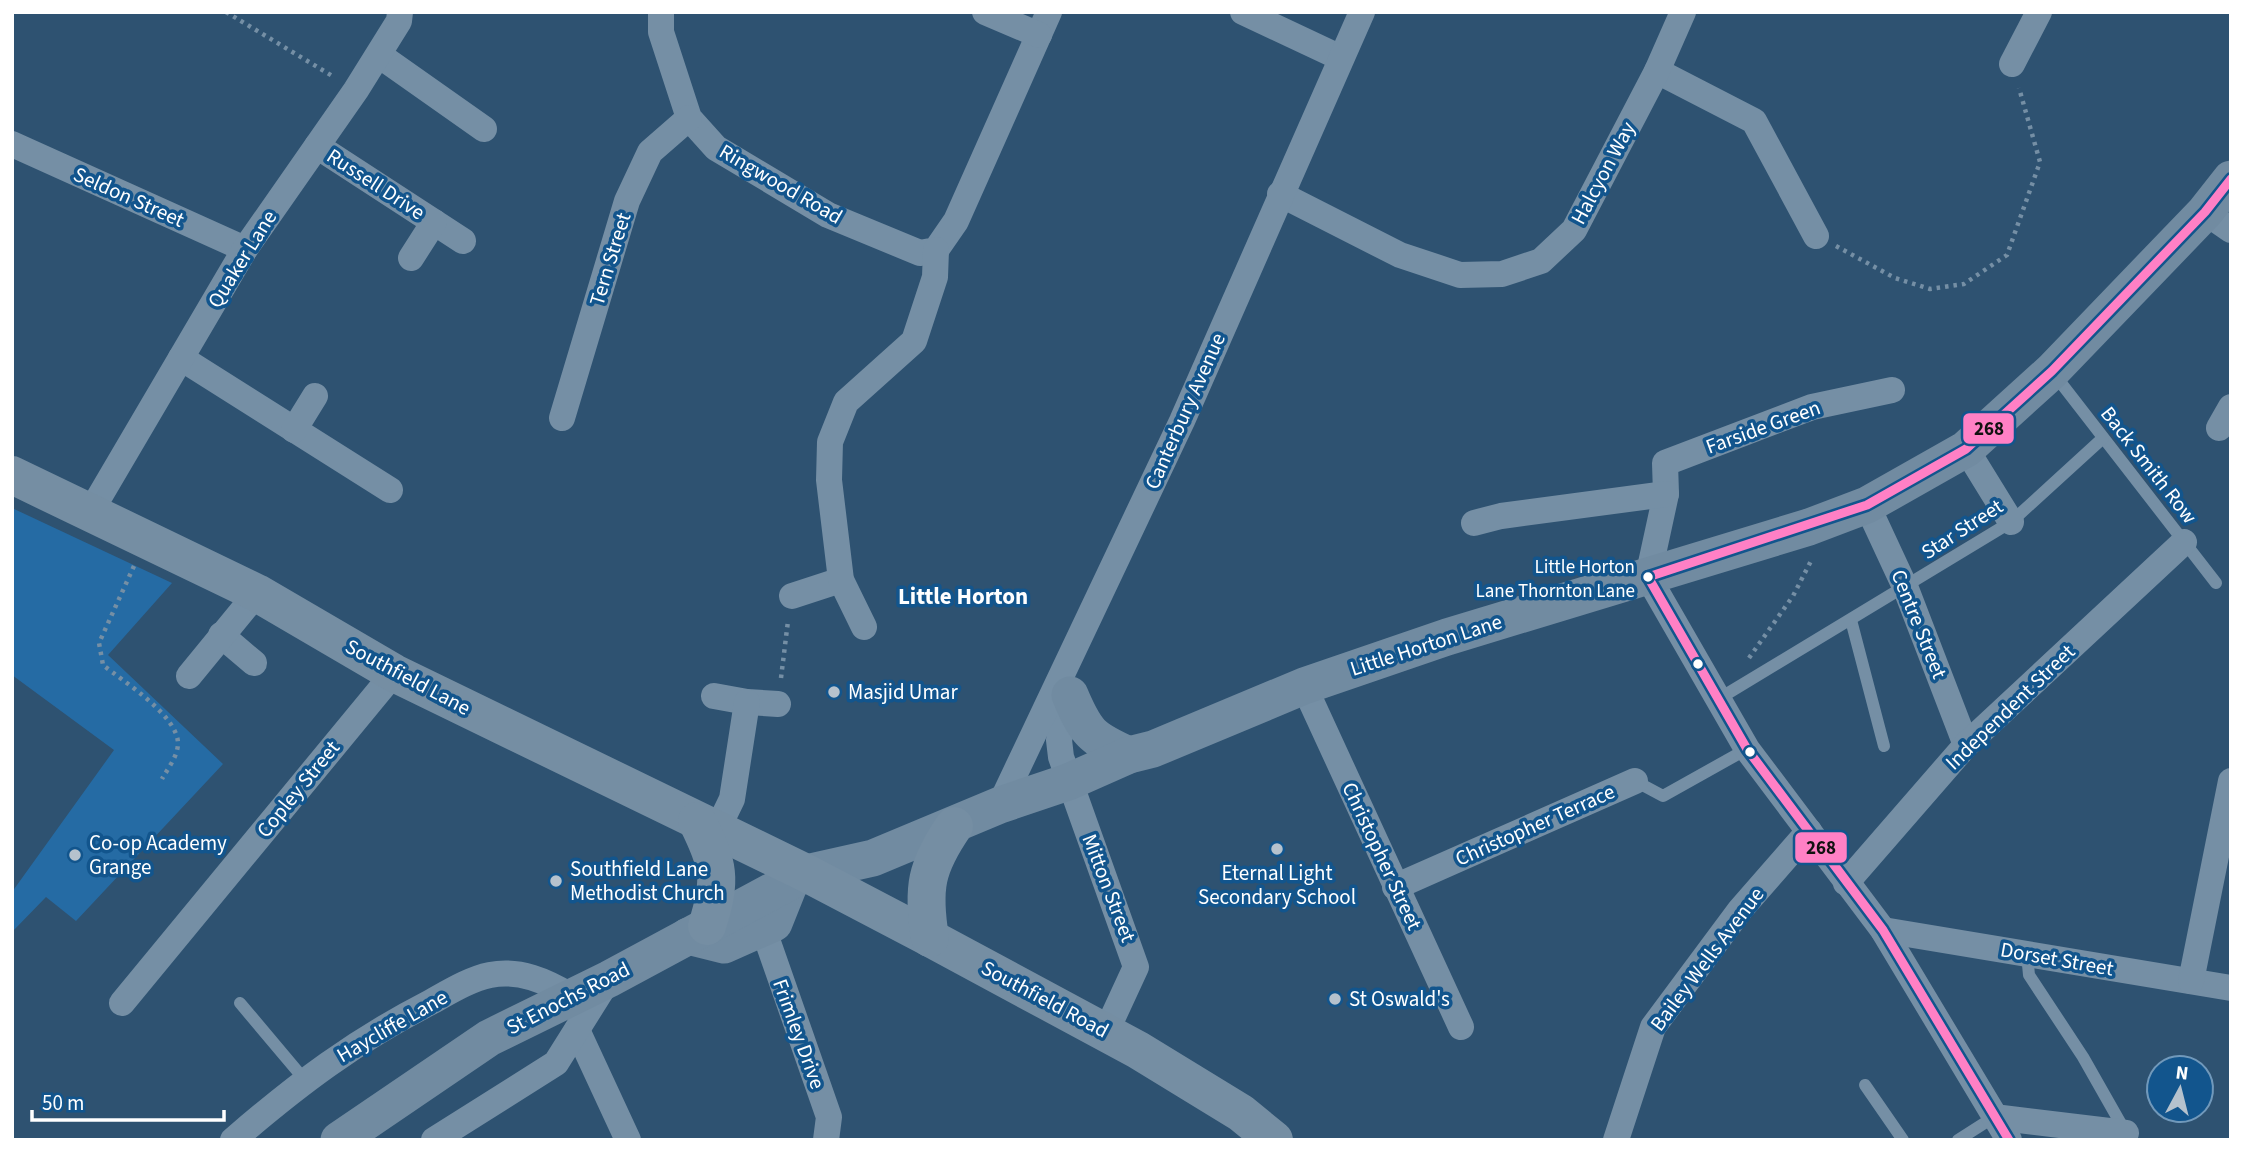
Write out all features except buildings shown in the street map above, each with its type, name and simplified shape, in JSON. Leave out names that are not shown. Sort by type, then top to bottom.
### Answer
[{"type":"main road","name":"Southfield Lane","points":[[12,475],[257,593],[394,673],[707,826],[798,878]]},
{"type":"main road","points":[[698,931],[717,896],[719,876],[707,826]]},
{"type":"main road","points":[[930,938],[923,900],[927,878],[935,853],[954,826]]},
{"type":"main road","name":"Southfield Road","points":[[798,878],[930,938],[1105,1032],[1241,1113],[1274,1140]]},
{"type":"street","name":"Quaker Lane","points":[[91,511],[246,249],[379,55],[399,21],[400,12]]},
{"type":"street","name":"Ringwood Road","points":[[661,12],[661,32],[689,118],[716,148],[828,215],[920,253],[936,250]]},
{"type":"street","points":[[864,627],[841,580],[829,480],[830,442],[846,402],[914,341],[935,277],[936,250],[956,221],[1044,24],[985,12]]},
{"type":"street","points":[[1242,12],[1341,58]]},
{"type":"street","name":"Canterbury Avenue","points":[[1000,805],[1182,421],[1362,12]]},
{"type":"street","name":"Halcyon Way","points":[[1280,194],[1400,255],[1460,275],[1502,274],[1541,261],[1574,230],[1657,71],[1683,12]]},
{"type":"street","points":[[2012,64],[2039,12]]},
{"type":"street","points":[[379,55],[484,129]]},
{"type":"street","points":[[1657,71],[1754,121],[1816,236]]},
{"type":"street","name":"Tern Street","points":[[562,418],[627,201],[650,152],[689,118]]},
{"type":"street","name":"Seldon Street","points":[[12,144],[246,249]]},
{"type":"street","name":"Russell Drive","points":[[317,146],[463,241]]},
{"type":"street","name":"Little Horton Lane","points":[[798,878],[873,858],[1000,805],[1068,782],[1129,755],[1153,749],[1304,686],[1447,637],[1809,527],[1867,505],[1966,449],[2218,221],[2231,179]]},
{"type":"street","name":"Russell Drive","points":[[411,258],[434,222]]},
{"type":"street","points":[[181,358],[390,490]]},
{"type":"street","name":"Farside Green","points":[[1648,577],[1666,494],[1665,463],[1812,407],[1892,390]]},
{"type":"street","points":[[294,430],[314,396]]},
{"type":"street","points":[[1966,449],[2011,522]]},
{"type":"street","points":[[1474,523],[1501,516],[1666,494]]},
{"type":"street","name":"Centre Street","points":[[1867,505],[1906,589],[1966,745]]},
{"type":"street","name":"Independent Street","points":[[1846,883],[1966,745],[2184,542]]},
{"type":"street","points":[[1648,577],[1747,749],[1883,930],[2009,1140]]},
{"type":"street","points":[[792,596],[841,580]]},
{"type":"street","points":[[190,676],[257,593]]},
{"type":"street","name":"Mitton Street","points":[[1080,634],[1059,740],[1068,782],[1136,967],[1105,1032]]},
{"type":"street","points":[[221,635],[254,663]]},
{"type":"street","name":"Copley Street","points":[[122,1003],[394,673]]},
{"type":"street","name":"Christopher Street","points":[[1304,686],[1461,1027]]},
{"type":"street","points":[[1070,695],[1083,727],[1097,739],[1129,755]]},
{"type":"street","points":[[714,696],[778,704]]},
{"type":"street","points":[[707,826],[732,799],[747,702]]},
{"type":"street","name":"Christopher Terrace","points":[[1395,887],[1635,781]]},
{"type":"street","points":[[2191,981],[2231,781]]},
{"type":"street","name":"Bailey Wells Avenue","points":[[1616,1140],[1653,1027],[1740,910],[1809,831]]},
{"type":"street","points":[[698,931],[724,945],[763,929],[774,923],[798,878]]},
{"type":"street","name":"St Enochs Road","points":[[340,1140],[489,1038],[574,1013],[609,979],[798,878]]},
{"type":"street","name":"Frimley Drive","points":[[763,929],[830,1117],[826,1140]]},
{"type":"street","name":"Dorset Street","points":[[1883,930],[2231,988]]},
{"type":"street","name":"Haycliffe Lane","points":[[233,1140],[304,1079],[376,1030],[489,975],[519,974],[547,981],[574,1013]]},
{"type":"street","points":[[434,1140],[556,1063],[574,1013]]},
{"type":"street","points":[[574,1013],[628,1140]]},
{"type":"street","points":[[1994,1117],[2129,1136]]},
{"type":"lane","name":"Back Smith Row","points":[[2052,371],[2216,583]]},
{"type":"lane","name":"Star Street","points":[[1720,698],[1906,589],[2011,522],[2102,438]]},
{"type":"lane","points":[[1851,620],[1884,746]]},
{"type":"lane","name":"Christopher Terrace","points":[[1635,781],[1663,796],[1747,749]]},
{"type":"lane","points":[[2027,954],[2029,975],[2083,1057],[2129,1136]]},
{"type":"lane","points":[[240,1003],[304,1079]]},
{"type":"lane","points":[[1866,1085],[1903,1140]]},
{"type":"lane","points":[[1958,1140],[1994,1117]]},
{"type":"path","points":[[226,12],[356,90]]},
{"type":"path","points":[[1816,236],[1895,278],[1930,289],[1964,284],[2007,254],[2040,162],[2012,64]]},
{"type":"path","points":[[1720,698],[1793,596],[1814,555],[1809,527]]},
{"type":"path","points":[[162,779],[176,753],[178,741],[171,722],[103,665],[99,654],[100,643],[139,555],[161,568],[170,550]]},
{"type":"path","points":[[778,704],[792,596]]},
{"type":"shaded area","points":[[12,508],[172,583],[108,655],[223,764],[76,921],[46,897],[13,931],[12,892],[114,750],[12,675]]},
{"type":"transit line","name":"268","points":[[2009,1140],[1883,930],[1747,749],[1648,577],[1867,505],[1966,449],[2052,371],[2205,212],[2231,179]]},
{"type":"place","name":"Little Horton Lane Thornton Lane","points":[[1648,577]]},
{"type":"place","name":"Masjid Umar","points":[[834,692]]},
{"type":"place","name":"Eternal Light Secondary School","points":[[1277,849]]},
{"type":"place","name":"Co-op Academy Grange","points":[[75,855]]},
{"type":"place","name":"Southfield Lane Methodist Church","points":[[556,881]]},
{"type":"place","name":"St Oswald's","points":[[1335,999]]},
{"type":"district","name":"Little Horton","points":[[963,596]]}]
